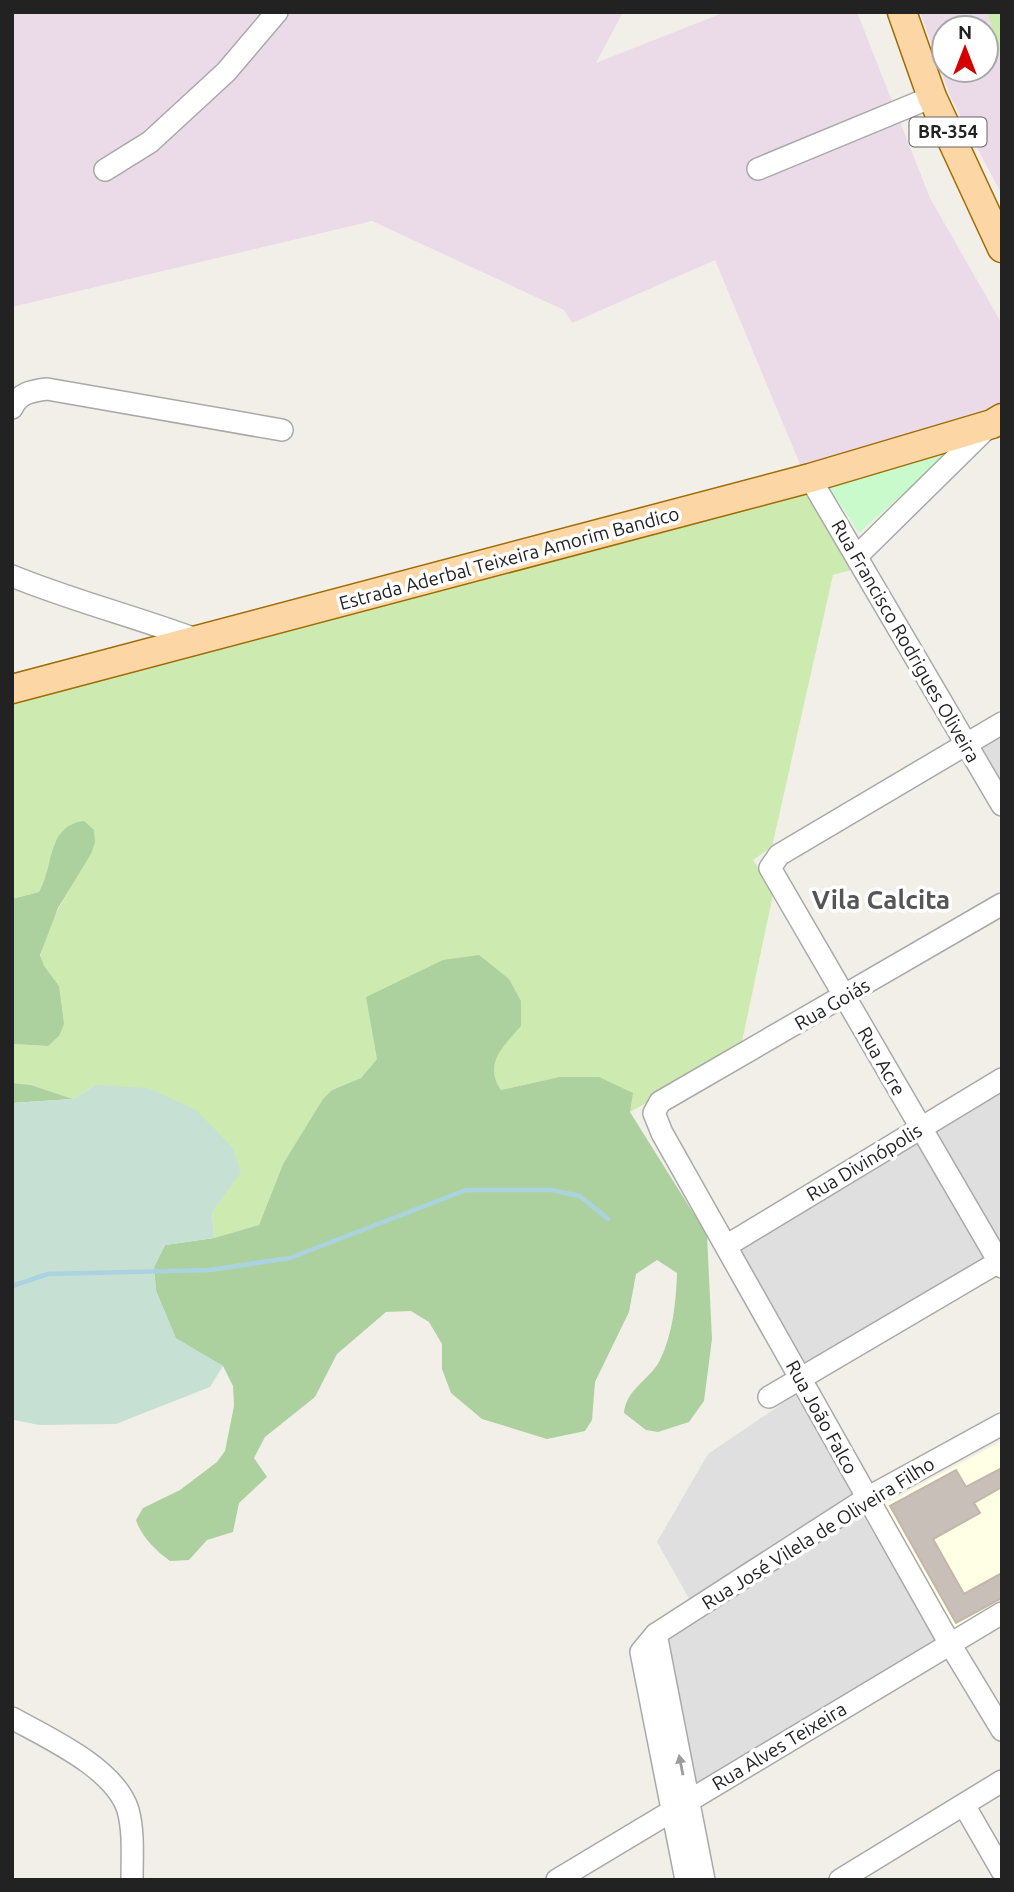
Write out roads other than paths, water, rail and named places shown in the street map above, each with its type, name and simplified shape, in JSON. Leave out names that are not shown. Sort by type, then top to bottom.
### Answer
[{"type":"main road","name":"BR-354","points":[[902,12],[932,97],[1002,248]]},
{"type":"main road","name":"Estrada Aderbal Teixeira Amorim Bandico","points":[[12,689],[810,478],[997,421]]},
{"type":"street","points":[[105,170],[150,142],[226,72],[277,12]]},
{"type":"street","points":[[758,169],[932,97]]},
{"type":"street","points":[[12,408],[27,392],[47,389],[282,430]]},
{"type":"street","points":[[857,556],[997,421]]},
{"type":"street","name":"Rua Francisco Rodrigues Oliveira","points":[[810,478],[1002,805]]},
{"type":"street","points":[[12,576],[198,640]]},
{"type":"street","points":[[966,744],[1002,723]]},
{"type":"street","name":"Rua Acre","points":[[966,744],[779,855],[772,863],[771,870],[1001,1263]]},
{"type":"street","name":"Rua Goiás","points":[[660,1102],[1002,904]]},
{"type":"street","name":"Rua Divinópolis","points":[[726,1246],[1002,1079]]},
{"type":"street","name":"Rua João Falco","points":[[660,1102],[655,1108],[655,1118],[867,1498],[1002,1730]]},
{"type":"street","points":[[769,1397],[1001,1263]]},
{"type":"street","name":"Rua José Vilela de Oliveira Filho","points":[[680,1806],[641,1652],[656,1634],[867,1498],[1002,1424]]},
{"type":"street","name":"Rua Alves Teixeira","points":[[557,1880],[1002,1613]]},
{"type":"street","points":[[656,1634],[680,1806],[686,1880]]},
{"type":"street","points":[[12,1718],[96,1768],[120,1792],[128,1808],[132,1831],[132,1880]]},
{"type":"street","points":[[840,1880],[1002,1781]]},
{"type":"street","points":[[964,1805],[1002,1871]]},
{"type":"street","points":[[680,1806],[704,1880]]},
{"type":"waterway","points":[[12,1286],[48,1274],[210,1270],[290,1258],[466,1190],[551,1190],[580,1196],[608,1219]]},
{"type":"district","name":"Vila Calcita","points":[[881,900]]}]
